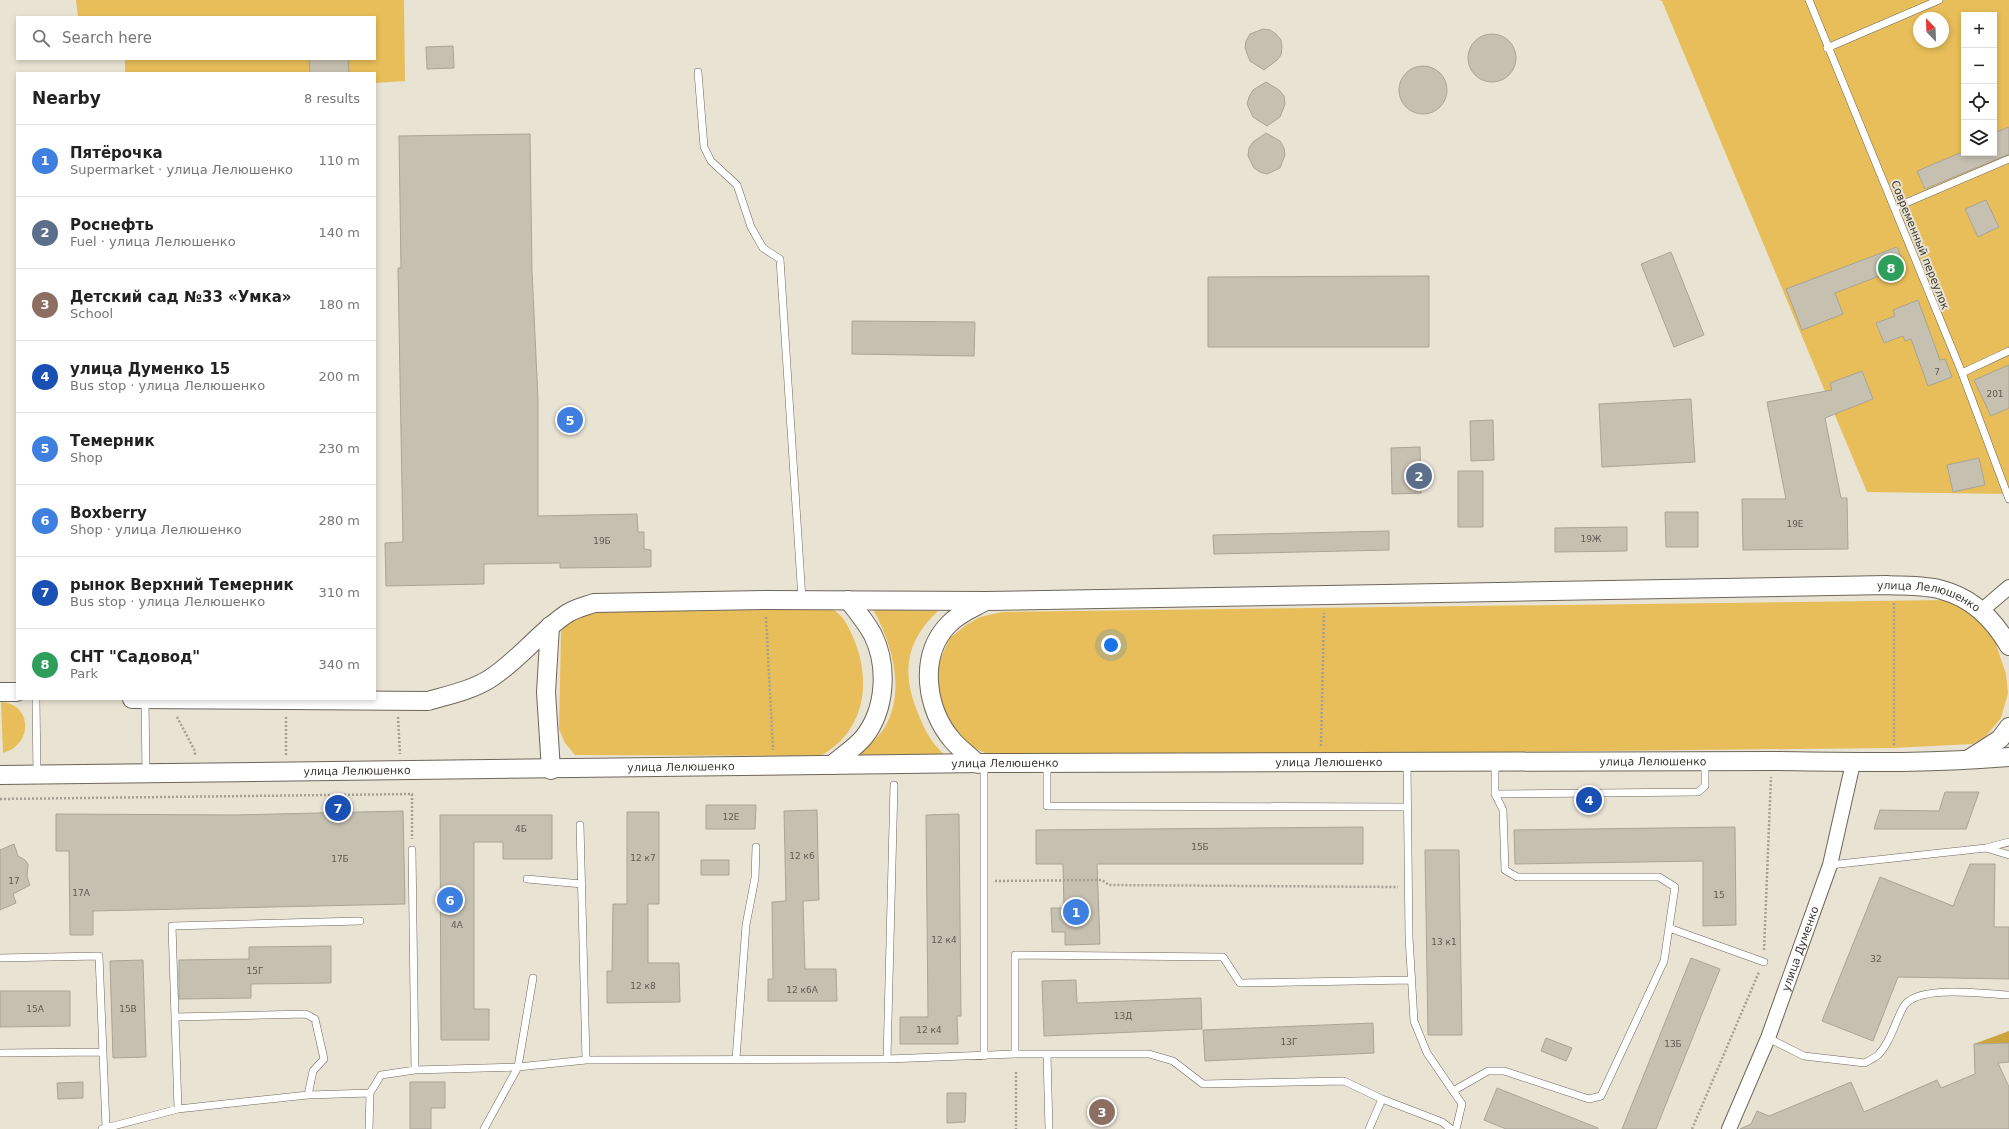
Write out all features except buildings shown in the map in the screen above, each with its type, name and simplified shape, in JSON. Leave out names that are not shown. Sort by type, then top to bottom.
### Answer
[{"type":"street","name":"улица Лелюшенко","points":[[168,700],[428,701],[462,691],[490,678],[522,654],[550,626],[569,612],[594,603],[765,600],[986,601],[1894,586],[1942,590],[1972,603],[1992,621],[2009,646]]},
{"type":"street","points":[[1981,611],[2009,587]]},
{"type":"street","points":[[832,765],[864,737],[874,719],[880,703],[882,676],[879,656],[873,636],[848,600]]},
{"type":"street","points":[[981,764],[953,741],[937,717],[930,692],[930,662],[937,642],[947,626],[959,615],[986,601]]},
{"type":"street","points":[[550,626],[546,692],[551,770]]},
{"type":"street","points":[[0,692],[16,692]]},
{"type":"street","points":[[1966,761],[2000,739],[2009,727]]},
{"type":"street","name":"улица Лелюшенко","points":[[0,775],[196,774],[400,770],[551,770],[1047,763],[1894,762],[1966,761],[2009,757]]},
{"type":"street","name":"улица Думенко","points":[[1729,1129],[1768,1038],[1830,865],[1853,762]]},
{"type":"lane","name":"Современный переулок","points":[[1809,0],[1827,48],[1962,374],[2009,499]]},
{"type":"lane","points":[[1827,48],[1939,0]]},
{"type":"lane","points":[[698,72],[704,147],[711,161],[737,186],[751,227],[763,248],[780,259],[802,600]]},
{"type":"lane","points":[[1894,208],[2009,159]]},
{"type":"lane","points":[[1962,374],[2009,351]]},
{"type":"lane","points":[[36,700],[37,775]]},
{"type":"lane","points":[[138,700],[146,774]]},
{"type":"lane","points":[[1407,762],[1406,807],[1408,887],[1414,1021],[1427,1053],[1462,1104],[1456,1129]]},
{"type":"lane","points":[[1453,1091],[1488,1072],[1504,1071],[1589,1099],[1601,1096],[1664,961],[1675,887],[1659,877],[1517,877],[1505,870],[1503,810],[1495,794],[1494,762]]},
{"type":"lane","points":[[1495,794],[1698,792],[1705,786],[1705,762]]},
{"type":"lane","points":[[1047,763],[1047,806],[1406,807]]},
{"type":"lane","points":[[981,764],[984,881],[984,1056]]},
{"type":"lane","points":[[887,1059],[894,785]]},
{"type":"lane","points":[[580,825],[586,1060]]},
{"type":"lane","points":[[1830,865],[1986,848],[2009,842]]},
{"type":"lane","points":[[736,1059],[746,925],[755,878],[756,847]]},
{"type":"lane","points":[[1986,848],[2009,856]]},
{"type":"lane","points":[[412,850],[415,1070]]},
{"type":"lane","points":[[527,879],[582,884]]},
{"type":"lane","points":[[178,1108],[172,926],[360,921]]},
{"type":"lane","points":[[1669,928],[1764,962]]},
{"type":"lane","points":[[1015,1054],[1015,955],[1223,956],[1240,983],[1411,980]]},
{"type":"lane","points":[[0,958],[99,956],[103,1052],[104,1128],[178,1108],[308,1095],[370,1093]]},
{"type":"lane","points":[[484,1129],[518,1066],[533,978]]},
{"type":"lane","points":[[1768,1038],[1804,1056],[1865,1063],[1878,1054],[1889,1038],[1905,1004],[1922,994],[1940,992],[2009,995]]},
{"type":"lane","points":[[175,1018],[306,1014],[315,1019],[324,1059],[313,1071],[308,1095]]},
{"type":"lane","points":[[0,1053],[103,1052]]},
{"type":"lane","points":[[369,1129],[370,1093],[382,1075],[415,1070],[518,1066],[586,1060],[887,1059],[1015,1054],[1149,1054],[1173,1061],[1203,1084],[1344,1081],[1382,1099],[1442,1122],[1451,1129]]},
{"type":"lane","points":[[1047,1054],[1049,1129]]},
{"type":"lane","points":[[1369,1129],[1382,1099]]},
{"type":"path","points":[[1894,586],[1894,762]]},
{"type":"path","points":[[1321,762],[1324,595]]},
{"type":"path","points":[[765,600],[773,766]]},
{"type":"path","points":[[168,700],[195,751],[196,774]]},
{"type":"path","points":[[286,700],[286,772]]},
{"type":"path","points":[[397,700],[402,795]]},
{"type":"path","points":[[0,799],[412,794],[412,850]]},
{"type":"path","points":[[984,881],[1102,880],[1109,885],[1408,887]]},
{"type":"path","points":[[1016,1072],[1016,1129]]},
{"type":"shaded area","points":[[76,0],[404,0],[405,81],[376,83],[376,72],[125,72],[125,60],[376,60],[376,16],[78,16]]},
{"type":"shaded area","points":[[1659,0],[2009,0],[2009,494],[1867,492],[1662,1]]},
{"type":"shaded area","points":[[1948,600],[1969,610],[1986,625],[1995,641],[2006,674],[2008,693],[2001,718],[1986,736],[1973,744],[1892,748],[994,757],[972,747],[955,735],[942,715],[936,677],[941,657],[950,638],[966,625],[980,617],[1002,612]]},
{"type":"shaded area","points":[[873,609],[938,611],[920,632],[910,655],[908,668],[911,694],[922,723],[934,744],[950,761],[851,759],[882,732],[891,713],[895,698],[894,667],[891,652]]},
{"type":"shaded area","points":[[596,610],[834,610],[847,624],[855,642],[860,659],[863,675],[863,691],[860,707],[846,735],[835,746],[820,756],[575,755],[565,743],[559,729],[561,632],[567,624]]},
{"type":"shaded area","points":[[1,702],[12,704],[19,710],[24,717],[25,725],[24,734],[20,742],[13,749],[3,753]]},
{"type":"shaded area","points":[[2009,1031],[2009,1043],[1974,1044]]},
{"type":"place","name":"СНТ \"Садовод\"","points":[[1891,268]]},
{"type":"place","name":"Темерник","points":[[570,420]]},
{"type":"place","name":"Роснефть","points":[[1419,476]]},
{"type":"place","name":"улица Думенко 15","points":[[1589,800]]},
{"type":"place","name":"рынок Верхний Темерник","points":[[338,808]]},
{"type":"place","name":"Boxberry","points":[[450,900]]},
{"type":"place","name":"Пятёрочка","points":[[1076,912]]},
{"type":"place","name":"Детский сад №33 «Умка»","points":[[1102,1112]]}]
